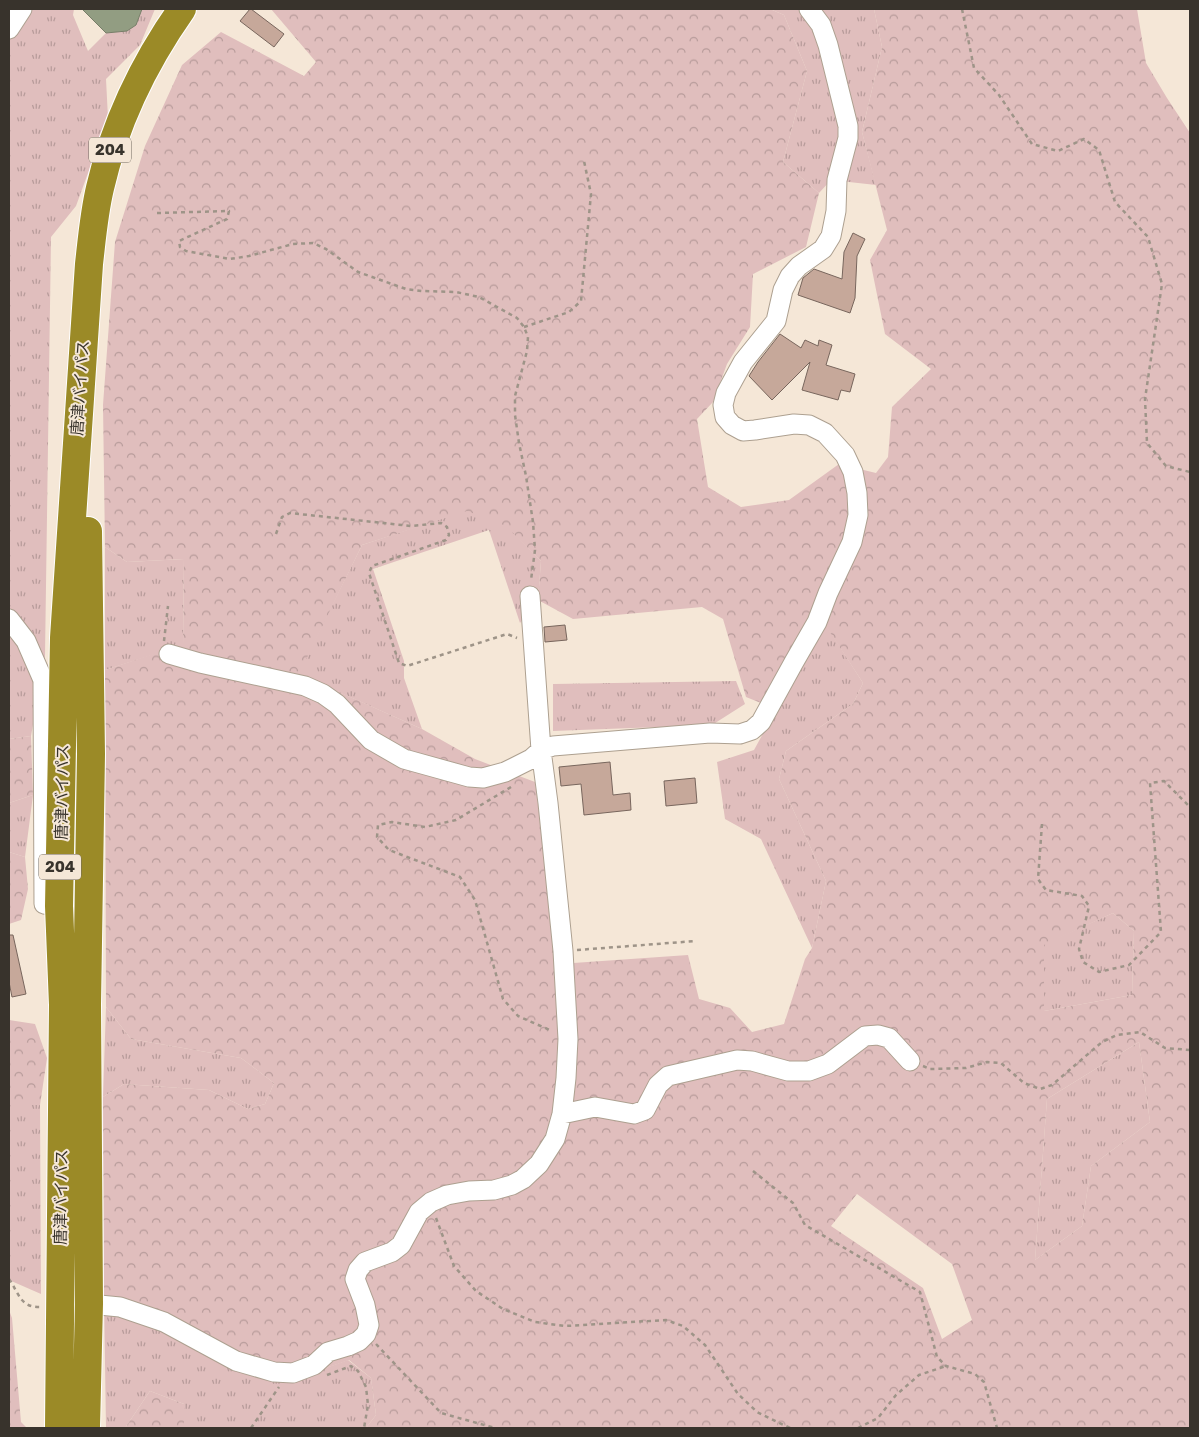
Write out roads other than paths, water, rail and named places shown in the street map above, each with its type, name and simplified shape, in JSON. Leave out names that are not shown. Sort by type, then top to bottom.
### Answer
[{"type":"highway","name":"唐津バイパス","points":[[59,1428],[63,1005],[59,906],[64,638],[93,225],[100,188],[112,145],[127,105],[164,34],[182,9]]},
{"type":"highway","name":"唐津バイパス","points":[[86,307],[91,754],[87,1032],[89,1304],[86,1428]]},
{"type":"street","points":[[9,29],[22,9]]},
{"type":"street","points":[[169,654],[200,663],[305,686],[323,694],[337,704],[371,740],[404,759],[469,777],[483,778],[505,772],[531,759],[541,750],[552,746],[700,734],[740,734],[752,730],[761,722],[817,622],[828,593],[852,542],[858,515],[857,493],[853,472],[845,455],[825,433],[809,425],[794,424],[743,431],[732,425],[725,417],[723,405],[726,393],[743,362],[776,321],[783,290],[790,276],[799,266],[823,249],[831,236],[836,211],[837,180],[848,138],[848,126],[828,45],[821,25],[809,9]]},
{"type":"street","points":[[60,1306],[89,1304],[120,1307],[164,1322],[236,1361],[274,1372],[293,1373],[314,1365],[328,1352],[359,1341],[366,1334],[369,1325],[365,1305],[355,1280],[358,1270],[365,1262],[392,1252],[401,1245],[419,1212],[430,1202],[447,1195],[494,1190],[512,1185],[523,1179],[539,1164],[555,1139],[562,1114],[568,1039],[563,951],[541,750],[530,596]]},
{"type":"street","points":[[9,619],[26,641],[43,680],[44,904],[89,907]]},
{"type":"street","points":[[562,1114],[595,1107],[634,1114],[645,1110],[658,1085],[668,1076],[737,1060],[752,1061],[788,1071],[809,1071],[828,1064],[865,1036],[878,1035],[889,1038],[910,1061]]}]
